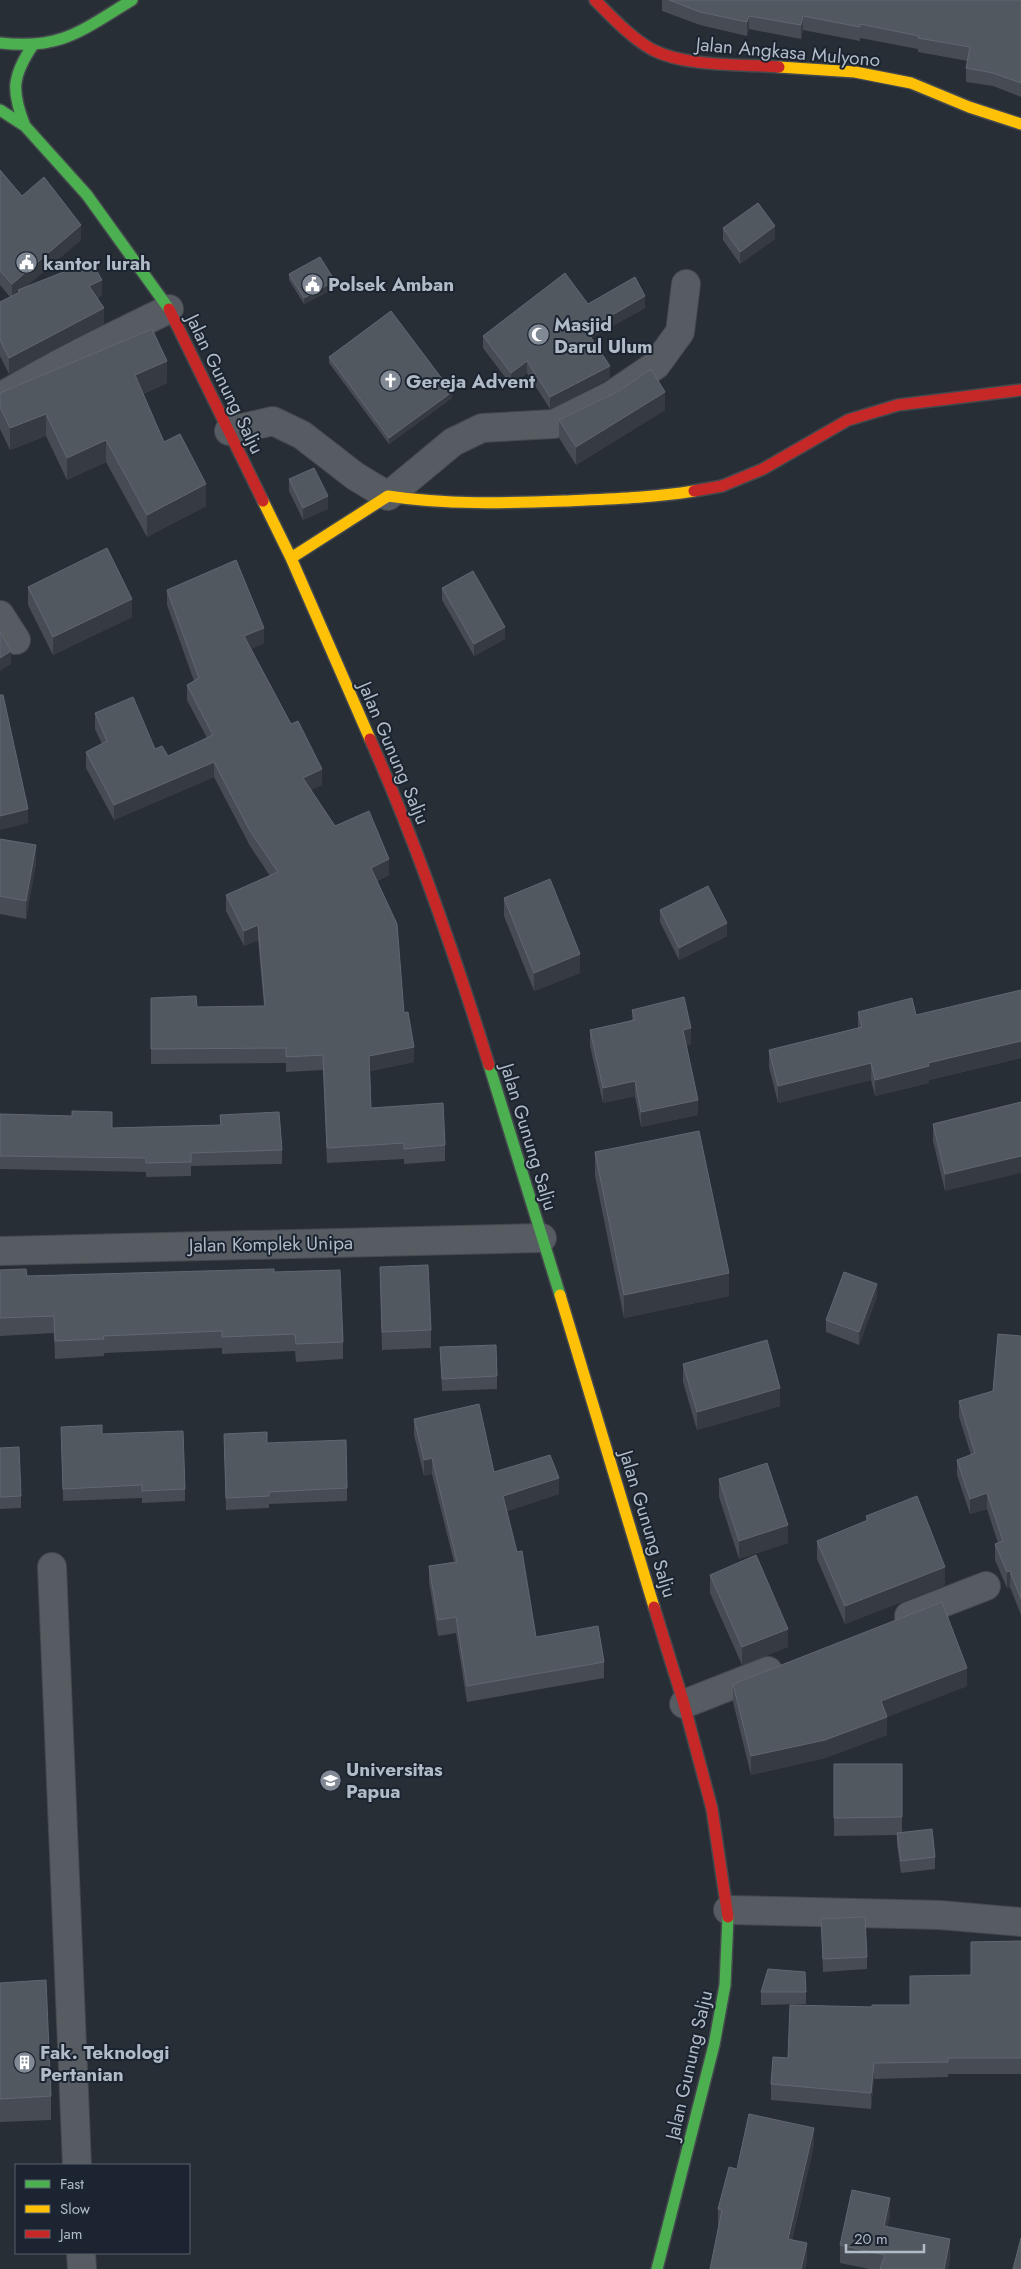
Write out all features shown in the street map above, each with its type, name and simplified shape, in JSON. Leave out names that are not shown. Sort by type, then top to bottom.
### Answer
[{"type":"main road","points":[[0,43],[33,45],[51,42],[71,35],[132,0]]},
{"type":"main road","name":"Jalan Angkasa Mulyono","points":[[595,0],[624,30],[652,50],[679,60],[855,72],[911,83],[969,108],[1021,124]]},
{"type":"main road","points":[[25,126],[14,95],[14,84],[15,74],[33,45]]},
{"type":"main road","name":"Jalan Gunung Salju","points":[[0,110],[25,126],[87,195],[169,309],[291,558],[397,799],[468,998],[542,1238],[684,1704],[712,1809],[728,1910],[725,1985],[714,2045],[658,2269]]},
{"type":"main road","points":[[291,558],[388,496],[412,500],[504,503],[656,497],[722,486],[763,469],[848,420],[898,405],[1021,390]]},
{"type":"street","points":[[229,431],[273,421],[302,435],[355,476],[388,496],[453,442],[482,428],[554,424],[612,395],[656,365],[680,332],[686,284]]},
{"type":"street","points":[[0,397],[67,358],[169,309]]},
{"type":"street","points":[[0,615],[16,640]]},
{"type":"street","name":"Jalan Komplek Unipa","points":[[0,1251],[542,1238]]},
{"type":"street","points":[[52,1567],[77,2164]]},
{"type":"street","points":[[886,1625],[986,1586]]},
{"type":"street","points":[[684,1704],[794,1661]]},
{"type":"street","points":[[728,1910],[940,1914],[1021,1922]]},
{"type":"street","points":[[82,2254],[82,2269]]},
{"type":"building","points":[[669,0],[1021,0],[1021,83],[993,73],[966,68],[970,47],[918,38],[919,36],[860,24],[860,27],[803,16],[801,25],[749,16],[747,22],[700,12]]},
{"type":"building","name":"kantor lurah","points":[[0,170],[22,196],[44,177],[81,225],[12,284],[0,271]]},
{"type":"building","points":[[758,203],[775,226],[740,252],[723,228]]},
{"type":"building","name":"Polsek Amban","points":[[320,257],[335,281],[304,298],[289,274]]},
{"type":"building","points":[[91,261],[102,280],[89,286],[104,308],[9,358],[0,340],[0,302],[20,292],[18,290]]},
{"type":"building","points":[[565,273],[588,304],[635,277],[645,296],[586,330],[610,366],[550,397],[527,361],[511,373],[483,336]]},
{"type":"building","name":"Gereja Advent","points":[[391,311],[452,392],[389,438],[329,357]]},
{"type":"building","points":[[152,329],[167,361],[135,375],[164,442],[180,434],[206,484],[147,515],[106,440],[67,458],[46,414],[10,428],[0,407],[0,393]]},
{"type":"building","points":[[651,369],[665,392],[576,447],[559,420],[619,391]]},
{"type":"building","points":[[314,468],[328,496],[303,508],[289,479]]},
{"type":"building","points":[[107,548],[132,599],[53,637],[28,587]]},
{"type":"building","points":[[236,560],[264,628],[244,636],[291,724],[298,721],[322,769],[303,778],[335,826],[369,811],[389,859],[371,868],[397,924],[404,1013],[408,1012],[414,1047],[369,1056],[371,1108],[443,1103],[445,1145],[404,1149],[404,1143],[327,1148],[323,1055],[286,1057],[286,1048],[151,1049],[151,998],[196,996],[197,1007],[265,1006],[258,925],[244,931],[226,895],[278,872],[250,831],[214,762],[114,805],[86,752],[107,741],[95,713],[133,697],[155,749],[162,746],[168,756],[213,735],[187,685],[199,678],[167,590]]},
{"type":"building","points":[[473,571],[505,627],[474,644],[442,588]]},
{"type":"building","points":[[0,632],[11,651],[0,658]]},
{"type":"building","points":[[0,695],[3,695],[28,809],[0,816]]},
{"type":"building","points":[[0,839],[36,845],[26,901],[0,896]]},
{"type":"building","points":[[550,879],[580,954],[534,973],[504,898]]},
{"type":"building","points":[[708,886],[727,923],[679,948],[660,910]]},
{"type":"building","points":[[1021,990],[1021,1041],[928,1063],[929,1066],[875,1080],[871,1063],[778,1086],[769,1050],[862,1027],[858,1012],[912,998],[916,1015]]},
{"type":"building","points":[[684,997],[691,1028],[683,1030],[698,1100],[641,1112],[635,1081],[603,1088],[590,1030],[635,1020],[632,1010]]},
{"type":"building","points":[[1021,1102],[1021,1156],[945,1174],[933,1124]]},
{"type":"building","points":[[72,1111],[112,1112],[112,1128],[221,1125],[220,1115],[279,1112],[282,1150],[191,1153],[191,1162],[146,1163],[146,1158],[0,1156],[0,1114],[72,1116]]},
{"type":"building","points":[[699,1131],[729,1273],[624,1295],[595,1152]]},
{"type":"building","points":[[428,1265],[431,1330],[382,1332],[380,1267]]},
{"type":"building","points":[[26,1269],[27,1276],[274,1269],[274,1272],[340,1270],[343,1342],[296,1344],[295,1334],[222,1337],[222,1331],[103,1336],[104,1339],[55,1341],[54,1316],[0,1318],[0,1270]]},
{"type":"building","points":[[844,1272],[877,1284],[859,1332],[826,1320]]},
{"type":"building","points":[[998,1334],[1021,1336],[1021,1599],[1010,1571],[1007,1572],[995,1544],[1003,1541],[987,1493],[970,1499],[957,1460],[975,1453],[959,1401],[993,1391]]},
{"type":"building","points":[[767,1340],[780,1388],[697,1412],[683,1364]]},
{"type":"building","points":[[496,1345],[497,1376],[442,1379],[440,1347]]},
{"type":"building","points":[[479,1404],[494,1472],[550,1455],[559,1478],[503,1496],[517,1552],[522,1551],[536,1637],[598,1626],[604,1662],[467,1686],[456,1617],[438,1620],[429,1566],[457,1562],[432,1458],[424,1460],[414,1419]]},
{"type":"building","points":[[102,1425],[102,1434],[183,1431],[185,1489],[142,1491],[142,1485],[63,1489],[61,1427]]},
{"type":"building","points":[[267,1432],[267,1443],[346,1440],[347,1488],[269,1492],[269,1496],[226,1498],[224,1434]]},
{"type":"building","points":[[19,1447],[21,1496],[0,1497],[0,1448]]},
{"type":"building","points":[[767,1463],[788,1525],[739,1541],[719,1479]]},
{"type":"building","points":[[917,1496],[945,1567],[845,1606],[817,1541],[868,1520],[866,1516]]},
{"type":"building","points":[[756,1555],[788,1629],[742,1647],[710,1575]]},
{"type":"building","points":[[942,1602],[967,1668],[881,1701],[887,1717],[825,1740],[751,1756],[733,1684]]},
{"type":"building","points":[[834,1764],[902,1764],[902,1817],[834,1818]]},
{"type":"building","points":[[932,1829],[935,1857],[901,1861],[897,1833]]},
{"type":"building","points":[[865,1917],[867,1957],[823,1959],[821,1919]]},
{"type":"building","points":[[1021,1941],[1021,2058],[948,2058],[948,2062],[874,2063],[871,2093],[771,2084],[773,2057],[788,2058],[790,2005],[872,2007],[872,2005],[910,2005],[910,1976],[971,1975],[971,1942]]},
{"type":"building","points":[[768,1969],[805,1972],[806,1992],[761,1992]]},
{"type":"building","name":"Fak. Teknologi Pertanian","points":[[46,1980],[51,2096],[0,2099],[0,1983]]},
{"type":"building","points":[[749,2114],[814,2128],[788,2239],[807,2243],[801,2269],[710,2269],[722,2210],[718,2209],[729,2167],[737,2169]]},
{"type":"building","points":[[852,2190],[890,2198],[884,2226],[950,2239],[944,2269],[880,2269],[885,2255],[840,2245]]},
{"type":"building","points":[[1021,2238],[1021,2269],[1013,2269]]},
{"type":"traffic: fast","points":[[0,43],[40,43],[56,40],[85,29],[132,0]]},
{"type":"traffic: fast","points":[[25,126],[17,103],[16,84],[21,66],[33,45]]},
{"type":"traffic: fast","points":[[0,110],[25,126],[87,195],[169,309]]},
{"type":"traffic: fast","points":[[489,1065],[560,1295]]},
{"type":"traffic: fast","points":[[657,2269],[714,2045],[725,1985],[728,1917]]},
{"type":"traffic: slow","points":[[779,67],[855,72],[911,83],[969,107],[1021,124]]},
{"type":"traffic: slow","points":[[291,558],[388,496],[476,503],[629,498],[694,491]]},
{"type":"traffic: slow","points":[[263,501],[291,558],[370,739]]},
{"type":"traffic: slow","points":[[560,1295],[654,1607]]},
{"type":"traffic: jam","points":[[595,0],[637,40],[653,50],[666,55],[714,64],[779,67]]},
{"type":"traffic: jam","points":[[169,309],[263,501]]},
{"type":"traffic: jam","points":[[694,491],[722,486],[763,469],[848,420],[898,405],[1021,390]]},
{"type":"traffic: jam","points":[[370,739],[404,819],[434,900],[463,982],[489,1065]]},
{"type":"traffic: jam","points":[[654,1607],[684,1704],[712,1809],[728,1917]]},
{"type":"place","name":"kantor lurah","points":[[27,263]]},
{"type":"place","name":"Polsek Amban","points":[[312,284]]},
{"type":"place","name":"Masjid Darul Ulum","points":[[538,335]]},
{"type":"place","name":"Gereja Advent","points":[[390,381]]},
{"type":"place","name":"Universitas Papua","points":[[330,1780]]},
{"type":"place","name":"Fak. Teknologi Pertanian","points":[[24,2063]]}]
